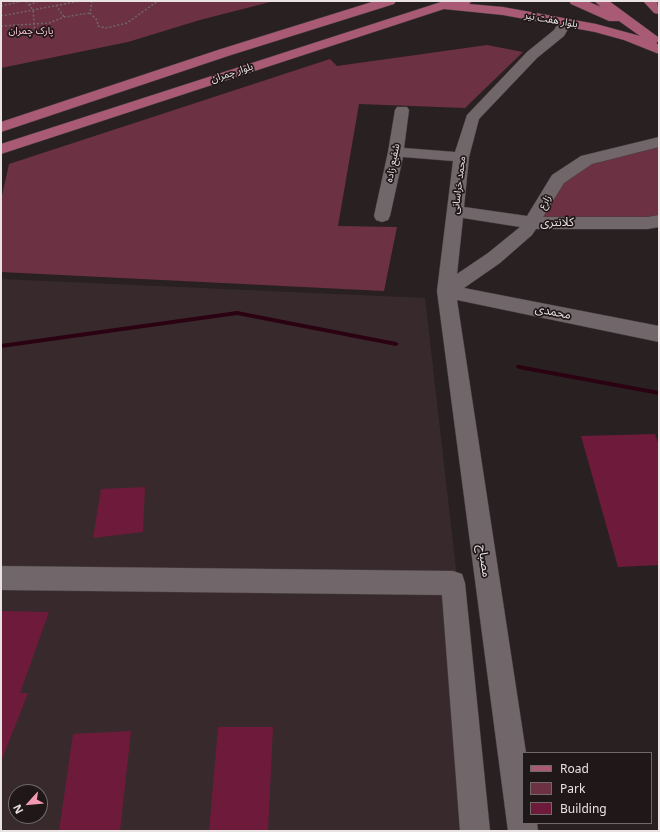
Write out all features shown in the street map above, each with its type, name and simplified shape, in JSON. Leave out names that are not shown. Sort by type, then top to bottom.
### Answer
[{"type":"main road","name":"بلوار چمران","points":[[1,126],[226,52],[389,1]]},
{"type":"main road","name":"بلوار چمران","points":[[1,149],[439,6],[465,1]]},
{"type":"main road","points":[[576,1],[640,30]]},
{"type":"main road","points":[[601,1],[659,45]]},
{"type":"main road","points":[[650,1],[659,10]]},
{"type":"main road","name":"بلوار هفت تیر","points":[[439,6],[503,11],[566,22],[629,37],[659,50]]},
{"type":"street","name":"محمد خراسانی","points":[[446,291],[462,157],[472,118],[532,55],[559,33],[566,22]]},
{"type":"street","name":"شفیع زاده","points":[[382,216],[396,152],[402,110]]},
{"type":"street","name":"زارع","points":[[446,291],[494,258],[526,231],[558,179],[587,160],[659,142]]},
{"type":"street","points":[[396,152],[462,157]]},
{"type":"street","name":"کلانتری","points":[[456,211],[532,223],[648,223],[659,221]]},
{"type":"street","name":"محمدی","points":[[446,291],[659,334]]},
{"type":"street","name":"مصباح","points":[[446,291],[522,824]]},
{"type":"street","points":[[1,578],[452,584],[475,831]]},
{"type":"path","points":[[1,6],[22,1]]},
{"type":"path","points":[[26,1],[33,10],[36,33]]},
{"type":"path","points":[[29,5],[38,1]]},
{"type":"path","points":[[1,16],[80,1]]},
{"type":"path","points":[[90,13],[92,1]]},
{"type":"path","points":[[90,13],[97,20],[98,26],[106,28],[127,23],[140,16],[158,1]]},
{"type":"path","points":[[56,6],[64,17]]},
{"type":"path","points":[[1,26],[48,23],[64,17],[90,13]]},
{"type":"shaded area","points":[[1,279],[425,298],[486,831],[1,831]]},
{"type":"green space","name":"پارک چمران","points":[[1,1],[274,1],[200,20],[128,42],[1,68]]},
{"type":"green space","points":[[487,45],[523,52],[465,108],[359,104],[338,226],[397,227],[384,291],[1,272],[1,200],[9,164],[330,59],[337,66]]},
{"type":"green space","points":[[659,142],[659,221],[532,223],[558,179],[587,160]]},
{"type":"building","points":[[655,434],[659,446],[659,565],[618,567],[581,436]]},
{"type":"building","points":[[145,487],[143,532],[93,538],[101,489]]},
{"type":"building","points":[[1,611],[49,612],[20,693],[28,693],[2,759]]},
{"type":"building","points":[[218,727],[273,727],[268,831],[209,831]]},
{"type":"building","points":[[131,731],[120,831],[59,831],[73,734]]},
{"type":"waterway","points":[[1,346],[237,313],[396,344]]},
{"type":"waterway","points":[[519,367],[659,393]]}]
